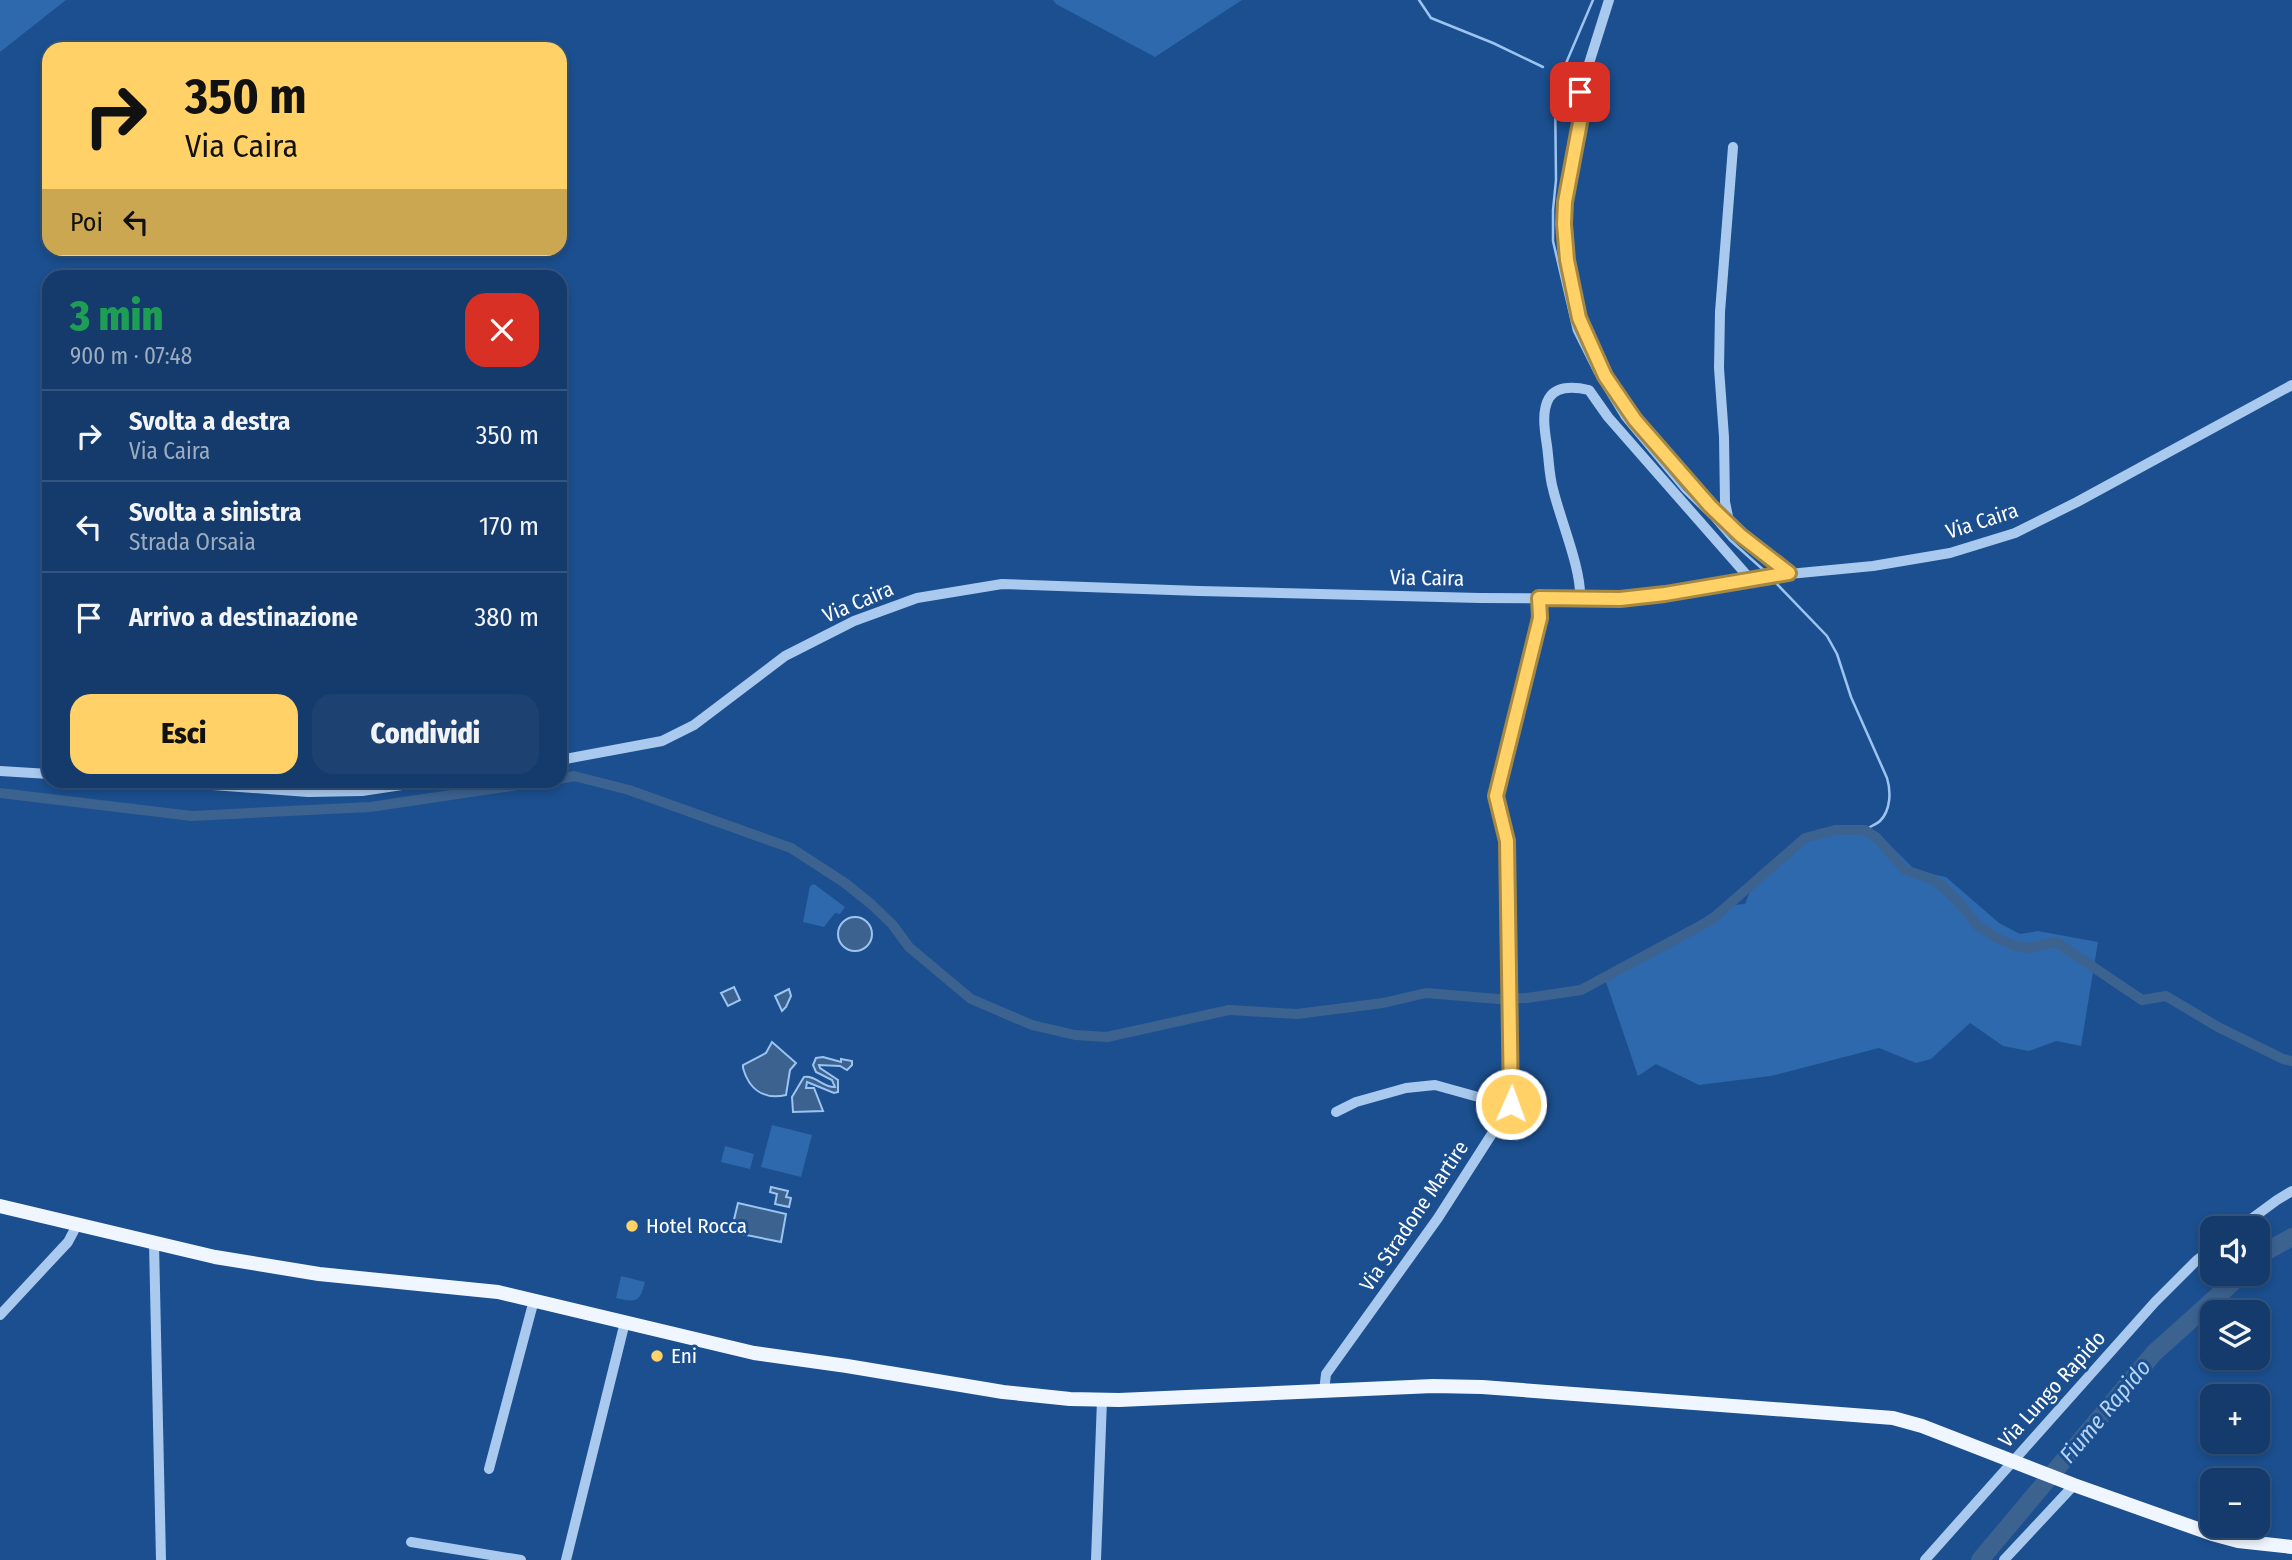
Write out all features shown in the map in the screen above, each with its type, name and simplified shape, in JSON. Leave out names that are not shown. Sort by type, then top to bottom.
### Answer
[{"type":"main road","points":[[0,1206],[215,1257],[319,1274],[451,1286],[534,1300],[785,1358],[1003,1392],[1102,1400],[1433,1386],[1482,1387],[1893,1418],[1922,1426],[2067,1483],[2238,1541],[2292,1547]]},
{"type":"street","points":[[1609,0],[1580,92],[1581,117],[1565,202],[1567,260],[1579,318],[1605,376],[1635,420],[1730,526],[1789,573]]},
{"type":"street","points":[[1730,526],[1725,502],[1719,368],[1720,312],[1733,147]]},
{"type":"street","name":"Via Caira","points":[[567,759],[662,741],[694,725],[785,656],[854,621],[918,598],[1002,583],[1199,592],[1620,599],[1789,573],[1873,566],[1950,553],[2015,533],[2292,385]]},
{"type":"street","points":[[1580,599],[1579,581],[1552,486],[1545,437],[1545,409],[1550,397],[1556,391],[1568,388],[1588,390],[1608,417],[1751,580]]},
{"type":"street","points":[[1336,1112],[1356,1102],[1406,1088],[1435,1085],[1511,1104],[1507,841],[1496,796],[1540,618],[1539,598]]},
{"type":"street","points":[[0,771],[42,774]]},
{"type":"street","points":[[254,788],[308,792],[382,788]]},
{"type":"street","name":"Via Stradone Martire","points":[[1324,1391],[1326,1374],[1438,1218],[1511,1104]]},
{"type":"street","points":[[2255,1216],[2292,1192]]},
{"type":"street","points":[[0,1315],[68,1242],[77,1225]]},
{"type":"street","points":[[154,1243],[161,1560]]},
{"type":"street","name":"Via Lungo Rapido","points":[[1925,1560],[2017,1463],[2155,1302],[2200,1258]]},
{"type":"street","points":[[489,1469],[534,1300]]},
{"type":"street","points":[[566,1560],[625,1322]]},
{"type":"street","points":[[1096,1560],[1102,1400]]},
{"type":"street","points":[[2004,1560],[2067,1483]]},
{"type":"street","points":[[411,1542],[521,1560]]},
{"type":"shaded area","points":[[0,0],[66,0],[0,52]]},
{"type":"shaded area","points":[[1053,0],[1242,0],[1155,57]]},
{"type":"shaded area","points":[[1878,833],[1916,871],[1946,877],[1999,923],[2020,934],[2038,931],[2098,942],[2081,1046],[2056,1041],[2029,1051],[2003,1046],[1970,1023],[1931,1059],[1916,1063],[1879,1048],[1771,1076],[1699,1085],[1656,1064],[1638,1076],[1606,982],[1722,906],[1745,904],[1757,873],[1816,835]]},
{"type":"shaded area","points":[[814,884],[845,907],[840,914],[835,913],[824,927],[803,922],[810,886]]},
{"type":"shaded area","points":[[855,917],[867,922],[872,934],[867,946],[855,951],[843,946],[838,934],[843,922]]},
{"type":"shaded area","points":[[734,987],[740,1000],[728,1006],[721,993]]},
{"type":"shaded area","points":[[789,989],[791,996],[782,1011],[775,996]]},
{"type":"shaded area","points":[[772,1042],[796,1063],[790,1070],[786,1095],[770,1096],[758,1091],[749,1082],[743,1068],[743,1065],[766,1053]]},
{"type":"shaded area","points":[[816,1058],[841,1062],[841,1059],[852,1061],[852,1065],[847,1070],[840,1066],[819,1065],[838,1080],[838,1092],[834,1093],[807,1082],[806,1088],[814,1088],[823,1111],[793,1112],[792,1097],[804,1077],[835,1087],[832,1080],[816,1072],[813,1065]]},
{"type":"shaded area","points":[[772,1125],[812,1135],[801,1177],[761,1167]]},
{"type":"shaded area","points":[[725,1146],[754,1154],[750,1169],[721,1162]]},
{"type":"shaded area","points":[[771,1187],[788,1191],[786,1197],[791,1198],[789,1207],[775,1204],[777,1194],[770,1192]]},
{"type":"shaded area","points":[[738,1203],[786,1214],[781,1242],[731,1232]]},
{"type":"shaded area","points":[[621,1276],[645,1282],[639,1297],[633,1300],[616,1298]]},
{"type":"waterway","points":[[1419,0],[1431,18],[1543,67]]},
{"type":"waterway","points":[[1593,0],[1555,89],[1556,180],[1553,241],[1574,331],[1623,419],[1683,491],[1730,540],[1768,574]]},
{"type":"waterway","points":[[1774,581],[1827,636],[1837,654],[1851,697],[1887,778],[1889,794],[1884,817],[1865,830]]},
{"type":"waterway","points":[[567,778],[574,776],[629,790],[791,848],[845,883],[871,904],[892,924],[909,947],[971,999],[1032,1025],[1075,1035],[1107,1037],[1229,1010],[1297,1014],[1383,1003],[1426,993],[1498,999],[1527,998],[1581,990],[1711,920],[1805,838],[1835,830],[1865,830],[1877,838],[1905,870],[1939,884],[1958,901],[1977,925],[1997,938],[2015,946],[2029,948],[2056,942],[2142,1000],[2166,996],[2218,1027],[2292,1061]]},
{"type":"waterway","points":[[0,793],[192,816],[370,807],[498,788]]},
{"type":"waterway","name":"Fiume Rapido","points":[[2270,1249],[2292,1237]]},
{"type":"waterway","name":"Fiume Rapido","points":[[1980,1560],[2154,1353],[2229,1286]]},
{"type":"place","name":"Hotel Rocca","points":[[632,1226]]},
{"type":"place","name":"Eni","points":[[657,1356]]},
{"type":"route","points":[[1511,1104],[1513,1095],[1507,841],[1496,796],[1540,618],[1539,598],[1620,599],[1789,573],[1740,535],[1710,506],[1635,420],[1605,376],[1579,318],[1567,260],[1564,224],[1565,202],[1581,117],[1580,92]]}]
